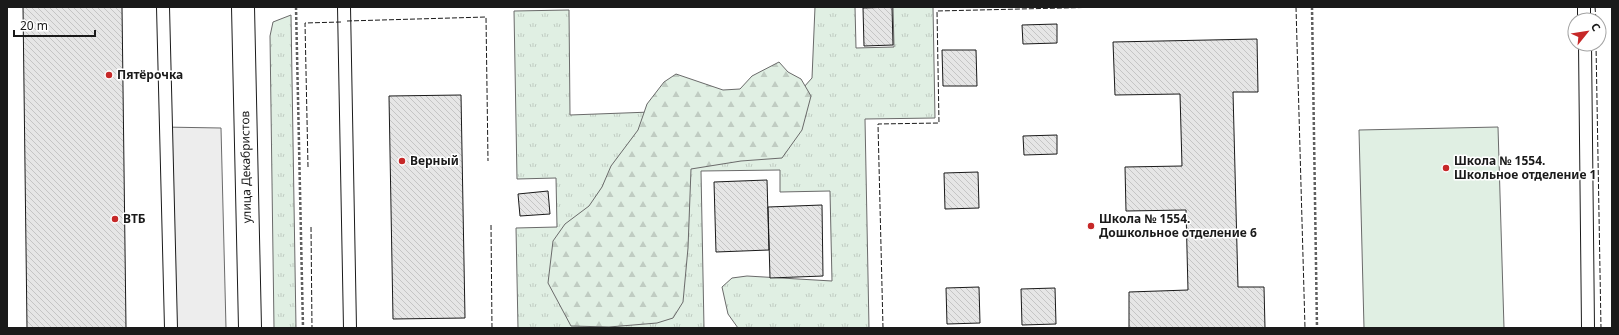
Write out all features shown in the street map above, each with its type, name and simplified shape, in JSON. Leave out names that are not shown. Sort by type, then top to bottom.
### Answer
[{"type":"main road","name":"улица Декабристов","points":[[243,7],[250,328]]},
{"type":"lane","points":[[163,7],[171,328]]},
{"type":"lane","points":[[344,7],[350,328]]},
{"type":"lane","points":[[1584,52],[1588,328]]},
{"type":"path","points":[[296,7],[303,328]]},
{"type":"path","points":[[1312,7],[1317,328]]},
{"type":"green space","points":[[815,7],[855,7],[856,48],[894,47],[893,7],[933,7],[935,118],[865,119],[869,328],[738,328],[728,314],[722,287],[732,278],[747,276],[832,281],[830,191],[780,192],[780,170],[701,171],[704,328],[518,328],[516,228],[557,227],[556,178],[517,179],[514,11],[569,10],[570,115],[786,107],[812,78]]},
{"type":"green space","points":[[291,15],[296,328],[274,328],[270,36],[273,22]]},
{"type":"green space","points":[[779,62],[788,72],[801,79],[811,96],[802,130],[782,158],[741,161],[691,169],[688,248],[683,302],[673,318],[657,323],[609,327],[571,326],[548,283],[553,241],[565,224],[589,206],[602,187],[611,166],[638,130],[647,104],[664,82],[676,74],[723,90],[740,89],[752,76]]},
{"type":"green space","points":[[1498,127],[1504,328],[1364,328],[1359,130]]},
{"type":"shaded area","points":[[162,127],[221,128],[226,328],[165,328]]},
{"type":"building","points":[[23,7],[122,7],[126,328],[27,328]]},
{"type":"building","points":[[892,7],[893,45],[864,46],[863,8]]},
{"type":"building","points":[[1057,24],[1057,43],[1023,44],[1022,25]]},
{"type":"building","points":[[1257,39],[1258,92],[1233,92],[1238,287],[1264,287],[1265,328],[1129,328],[1129,292],[1188,290],[1186,210],[1126,211],[1125,167],[1182,166],[1180,94],[1115,95],[1113,42]]},
{"type":"building","points":[[942,50],[976,50],[977,86],[943,86]]},
{"type":"building","points":[[461,95],[465,318],[393,319],[389,96]]},
{"type":"building","points":[[1057,135],[1057,154],[1024,155],[1023,136]]},
{"type":"building","points":[[978,172],[979,208],[945,209],[944,173]]},
{"type":"building","points":[[767,180],[769,250],[716,252],[714,182]]},
{"type":"building","points":[[548,191],[550,214],[520,216],[518,194]]},
{"type":"building","points":[[822,205],[823,276],[770,278],[768,207]]},
{"type":"building","points":[[979,287],[980,323],[947,324],[946,288]]},
{"type":"building","points":[[1055,288],[1056,324],[1022,325],[1021,289]]},
{"type":"fence","points":[[883,328],[878,124],[939,123],[937,11],[1104,7]]},
{"type":"fence","points":[[1296,7],[1305,328]]},
{"type":"fence","points":[[1595,7],[1595,12]]},
{"type":"fence","points":[[347,21],[486,17],[488,161]]},
{"type":"fence","points":[[308,167],[305,23],[341,22]]},
{"type":"fence","points":[[1596,52],[1601,328]]},
{"type":"fence","points":[[491,225],[492,328]]},
{"type":"fence","points":[[311,227],[312,328]]},
{"type":"place","name":"Пятёрочка","points":[[109,75]]},
{"type":"place","name":"Верный","points":[[402,161]]},
{"type":"place","name":"Школа № 1554. Школьное отделение 1","points":[[1446,168]]},
{"type":"place","name":"ВТБ","points":[[115,219]]},
{"type":"place","name":"Школа № 1554. Дошкольное отделение 6","points":[[1091,226]]}]
